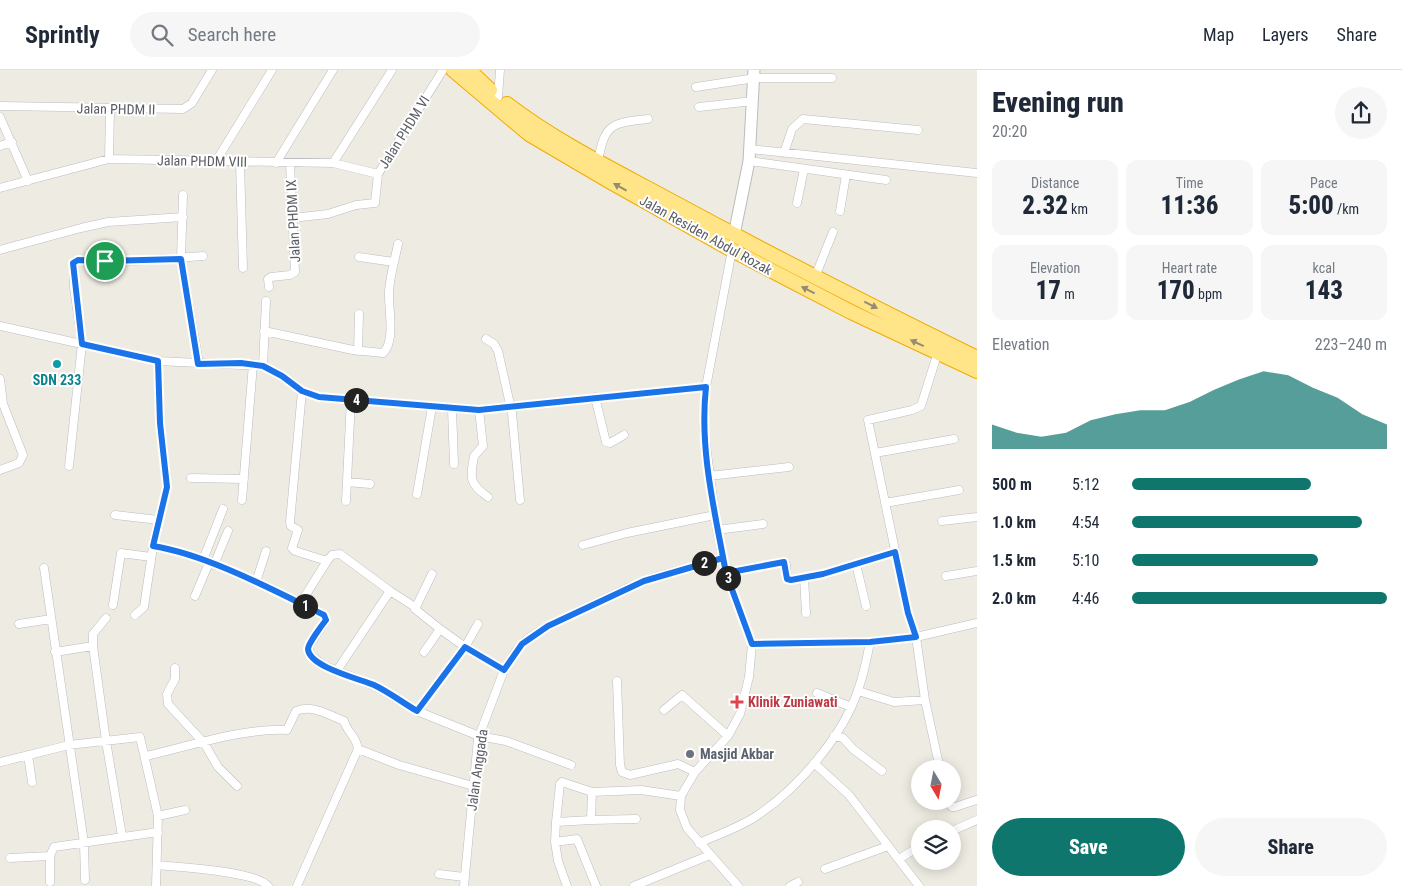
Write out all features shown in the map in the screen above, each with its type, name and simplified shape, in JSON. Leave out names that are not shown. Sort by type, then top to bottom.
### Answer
[{"type":"highway","name":"Jalan Residen Abdul Rozak","points":[[453,70],[529,134],[732,250],[852,312],[977,371]]},
{"type":"highway","name":"Jalan Residen Abdul Rozak","points":[[469,70],[498,97],[552,136],[734,235],[977,358]]},
{"type":"street","name":"Jalan PHDM II","points":[[0,106],[110,110],[186,108],[212,70]]},
{"type":"street","points":[[216,161],[272,70]]},
{"type":"street","points":[[276,163],[333,70]]},
{"type":"street","points":[[333,163],[392,70]]},
{"type":"street","name":"Jalan PHDM VI","points":[[292,218],[328,214],[356,205],[373,204],[376,200],[378,174],[443,70]]},
{"type":"street","points":[[498,97],[500,70]]},
{"type":"street","points":[[696,87],[756,76],[832,78]]},
{"type":"street","points":[[734,235],[750,155],[756,76]]},
{"type":"street","points":[[699,107],[753,101]]},
{"type":"street","points":[[109,159],[110,110]]},
{"type":"street","points":[[0,117],[28,181]]},
{"type":"street","points":[[598,161],[608,129],[620,123],[648,119]]},
{"type":"street","points":[[784,153],[792,129],[802,119],[918,130]]},
{"type":"street","points":[[0,146],[12,142]]},
{"type":"street","points":[[750,155],[784,153],[977,173]]},
{"type":"street","points":[[750,155],[804,169],[886,180]]},
{"type":"street","name":"Jalan PHDM VIII","points":[[0,188],[109,159],[240,163],[333,163],[378,174]]},
{"type":"street","points":[[240,163],[243,268]]},
{"type":"street","name":"Jalan PHDM IX","points":[[268,287],[268,279],[271,277],[290,275],[295,272],[290,163]]},
{"type":"street","points":[[797,203],[804,169]]},
{"type":"street","points":[[840,211],[846,175]]},
{"type":"street","points":[[183,195],[181,259],[198,364]]},
{"type":"street","points":[[0,250],[108,222],[182,217]]},
{"type":"street","points":[[815,277],[834,232]]},
{"type":"street","points":[[264,331],[379,355],[386,350],[392,314],[389,290],[398,244]]},
{"type":"street","points":[[732,250],[706,387],[704,430],[717,530],[726,573],[752,644],[749,677],[740,714],[728,736],[695,772],[681,796],[682,819],[710,855],[738,886]]},
{"type":"street","points":[[69,466],[82,344],[74,287],[74,262],[78,260],[181,259],[203,256]]},
{"type":"street","points":[[359,257],[394,262]]},
{"type":"street","points":[[263,366],[266,302]]},
{"type":"street","points":[[358,351],[359,314]]},
{"type":"street","points":[[0,317],[2,326],[158,361],[263,366],[282,376],[302,391],[319,397],[479,410],[706,387]]},
{"type":"street","points":[[486,339],[494,344],[498,351],[511,407],[520,500]]},
{"type":"street","points":[[938,352],[921,406],[912,410],[868,420],[908,613],[916,637],[925,700],[938,760]]},
{"type":"street","points":[[135,615],[144,607],[153,546],[167,487],[160,423],[158,361]]},
{"type":"street","points":[[242,500],[252,364]]},
{"type":"street","points":[[0,379],[3,404],[24,455],[20,463],[0,470]]},
{"type":"street","points":[[302,391],[290,522],[291,526],[298,530],[292,549],[326,560]]},
{"type":"street","points":[[595,397],[606,442],[610,443],[624,435]]},
{"type":"street","points":[[346,501],[351,399]]},
{"type":"street","points":[[417,494],[432,407]]},
{"type":"street","points":[[452,409],[454,464]]},
{"type":"street","points":[[479,410],[484,446],[474,456],[473,482],[476,489],[488,497]]},
{"type":"street","points":[[875,453],[954,439]]},
{"type":"street","points":[[709,476],[789,467]]},
{"type":"street","points":[[191,478],[244,478]]},
{"type":"street","points":[[347,482],[370,484]]},
{"type":"street","points":[[885,503],[959,490]]},
{"type":"street","points":[[209,563],[223,508]]},
{"type":"street","points":[[115,515],[159,520]]},
{"type":"street","points":[[583,546],[627,532],[715,515]]},
{"type":"street","points":[[942,521],[977,517]]},
{"type":"street","points":[[717,530],[763,524]]},
{"type":"street","points":[[195,596],[209,563],[228,531]]},
{"type":"street","points":[[153,546],[175,549],[256,582],[325,617],[326,620],[308,646],[308,651],[314,659],[336,672],[375,686],[417,711],[479,736],[506,741],[571,765]]},
{"type":"street","points":[[256,582],[266,551]]},
{"type":"street","points":[[113,605],[121,552],[151,557]]},
{"type":"street","points":[[726,573],[783,562],[785,563],[789,580],[804,578],[895,552]]},
{"type":"street","points":[[300,604],[326,560],[332,555],[340,554],[415,607],[416,612],[465,647],[504,670]]},
{"type":"street","name":"Jalan Anggada","points":[[464,886],[479,736],[504,670],[522,644],[548,626],[644,581],[723,558]]},
{"type":"street","points":[[856,564],[866,606]]},
{"type":"street","points":[[44,568],[84,843],[85,880]]},
{"type":"street","points":[[946,576],[977,571]]},
{"type":"street","points":[[415,607],[432,574]]},
{"type":"street","points":[[804,578],[806,613]]},
{"type":"street","points":[[336,672],[390,591]]},
{"type":"street","points":[[106,618],[93,634],[93,646],[122,836]]},
{"type":"street","points":[[19,624],[51,619]]},
{"type":"street","points":[[752,644],[870,642],[916,637],[977,623]]},
{"type":"street","points":[[417,711],[465,647],[478,624]]},
{"type":"street","points":[[424,652],[440,629]]},
{"type":"street","points":[[700,843],[759,814],[800,779],[814,763],[834,736],[858,692],[870,642]]},
{"type":"street","points":[[55,652],[93,646]]},
{"type":"street","points":[[175,668],[175,679],[167,694],[168,704],[204,743],[218,767],[237,786]]},
{"type":"street","points":[[617,681],[618,728],[622,772],[630,775],[678,764],[695,772]]},
{"type":"street","points":[[858,692],[894,702],[925,700]]},
{"type":"street","points":[[817,693],[851,707]]},
{"type":"street","points":[[664,710],[682,695],[728,736]]},
{"type":"street","points":[[146,756],[272,729],[287,730],[296,711],[306,708],[344,721],[347,730],[356,739],[358,749],[297,886]]},
{"type":"street","points":[[834,736],[843,738],[853,749],[882,771]]},
{"type":"street","points":[[1,762],[69,745],[140,737],[146,756],[158,816],[156,886]]},
{"type":"street","points":[[358,749],[399,765],[473,786]]},
{"type":"street","points":[[28,755],[32,782]]},
{"type":"street","points":[[814,763],[849,795],[919,886]]},
{"type":"street","points":[[567,886],[558,861],[555,842],[560,784],[562,782],[592,792],[641,790],[681,796]]},
{"type":"street","points":[[591,820],[592,792]]},
{"type":"street","points":[[961,806],[976,800]]},
{"type":"street","points":[[158,816],[185,810]]},
{"type":"street","points":[[556,822],[636,818]]},
{"type":"street","points":[[961,827],[977,820]]},
{"type":"street","points":[[50,882],[50,856],[54,848],[122,836],[158,832]]},
{"type":"street","points":[[555,842],[579,841],[596,886]]},
{"type":"street","points":[[824,869],[888,846]]},
{"type":"street","points":[[899,859],[911,852]]},
{"type":"street","points":[[634,886],[710,855]]},
{"type":"street","points":[[10,858],[50,856]]},
{"type":"street","points":[[158,866],[216,871],[261,880],[268,886]]},
{"type":"street","points":[[439,874],[464,876]]},
{"type":"street","points":[[790,886],[798,882]]},
{"type":"place","name":"SDN 233","points":[[57,364]]},
{"type":"place","name":"Klinik Zuniawati","points":[[737,702]]},
{"type":"place","name":"Masjid Akbar","points":[[690,754]]},
{"type":"route","points":[[105,261],[78,260],[74,261],[72,266],[82,344],[158,361],[160,423],[167,487],[153,546],[175,549],[194,556],[283,594],[324,615],[326,620],[308,646],[309,654],[336,672],[375,686],[417,711],[465,647],[504,670],[522,644],[528,638],[548,626],[644,581],[723,558],[726,573],[784,562],[786,564],[787,579],[791,580],[823,574],[895,552],[908,613],[916,637],[870,642],[752,644],[726,573],[725,566],[717,530],[704,430],[703,413],[706,387],[628,393],[479,410],[319,397],[302,391],[282,376],[263,366],[241,363],[198,364],[194,325],[181,259],[105,261]]}]
